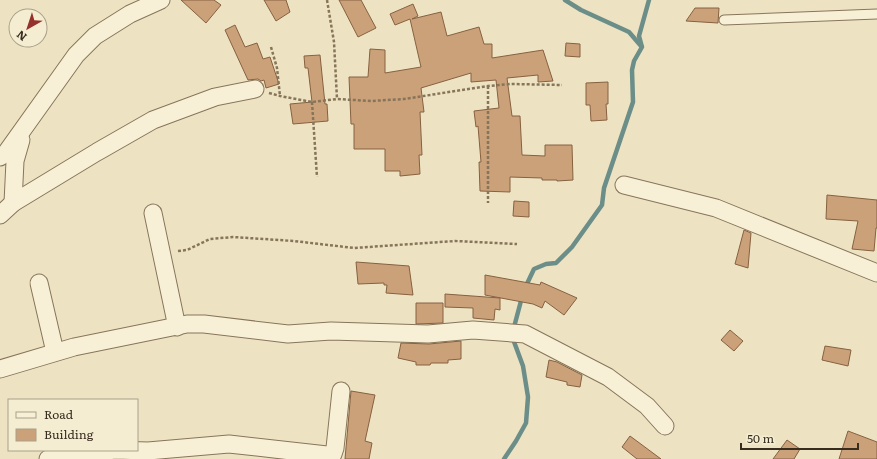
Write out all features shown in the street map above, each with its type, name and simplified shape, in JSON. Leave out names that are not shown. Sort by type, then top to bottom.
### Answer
[{"type":"street","points":[[0,157],[6,153],[76,55],[95,36],[130,14],[161,0]]},
{"type":"street","points":[[0,215],[13,203],[153,120],[214,97],[255,89]]},
{"type":"street","points":[[13,203],[15,161],[23,130]]},
{"type":"street","points":[[624,185],[716,208],[877,273]]},
{"type":"street","points":[[153,213],[177,327]]},
{"type":"street","points":[[39,283],[55,352]]},
{"type":"street","points":[[0,368],[55,352],[187,324],[204,324],[288,334],[331,331],[428,334],[473,330],[508,332],[525,334],[608,377],[647,406],[665,426]]},
{"type":"street","points":[[122,451],[148,455],[201,453],[229,444],[327,455],[333,454],[335,448],[340,391]]},
{"type":"street","points":[[48,459],[108,451]]},
{"type":"lane","points":[[724,20],[877,14]]},
{"type":"path","points":[[327,0],[334,42],[337,99]]},
{"type":"path","points":[[271,47],[277,68],[280,96]]},
{"type":"path","points":[[255,89],[280,96],[312,102],[337,99],[371,101],[404,99],[488,86],[511,84],[562,84]]},
{"type":"path","points":[[488,86],[488,204]]},
{"type":"path","points":[[312,102],[317,177]]},
{"type":"path","points":[[161,253],[187,250],[210,239],[233,238],[294,241],[354,248],[455,241],[517,244]]},
{"type":"building","points":[[181,0],[214,0],[221,5],[206,23]]},
{"type":"building","points":[[264,0],[286,0],[290,12],[276,21]]},
{"type":"building","points":[[339,0],[361,0],[376,28],[358,37]]},
{"type":"building","points":[[413,4],[418,16],[412,19],[441,12],[447,36],[479,27],[484,44],[492,44],[492,58],[543,50],[553,81],[538,82],[538,75],[507,78],[512,116],[520,116],[522,155],[545,156],[545,145],[572,145],[573,180],[557,181],[542,180],[542,178],[510,177],[510,192],[480,191],[479,162],[481,162],[478,126],[476,127],[474,111],[499,108],[496,80],[471,82],[471,73],[421,88],[424,112],[420,112],[422,155],[419,155],[420,174],[400,176],[400,171],[385,171],[385,149],[354,149],[354,124],[351,124],[349,77],[368,77],[370,49],[385,50],[385,73],[421,67],[410,19],[395,25],[390,14]]},
{"type":"building","points":[[695,8],[719,8],[718,23],[686,21]]},
{"type":"building","points":[[235,25],[245,47],[257,43],[263,59],[270,57],[279,84],[266,88],[264,80],[248,80],[225,30]]},
{"type":"building","points":[[566,43],[580,44],[580,57],[565,56]]},
{"type":"building","points":[[320,55],[328,121],[293,124],[290,104],[312,102],[308,68],[305,68],[304,56]]},
{"type":"building","points":[[608,82],[608,104],[606,104],[607,120],[591,121],[590,105],[586,105],[586,83]]},
{"type":"building","points":[[827,195],[877,200],[877,228],[874,251],[852,249],[858,221],[826,219]]},
{"type":"building","points":[[514,201],[529,202],[529,217],[513,216]]},
{"type":"building","points":[[744,230],[751,233],[748,268],[735,264]]},
{"type":"building","points":[[356,262],[409,266],[413,295],[386,293],[387,285],[384,285],[384,283],[358,284]]},
{"type":"building","points":[[485,275],[540,285],[541,282],[577,298],[564,315],[545,301],[542,308],[533,304],[485,295]]},
{"type":"building","points":[[445,294],[500,298],[500,310],[495,309],[494,320],[473,318],[473,308],[445,307]]},
{"type":"building","points":[[416,303],[443,303],[443,323],[416,324]]},
{"type":"building","points":[[730,330],[743,341],[734,351],[721,340]]},
{"type":"building","points":[[461,341],[461,359],[448,360],[448,363],[416,365],[416,362],[398,358],[401,343],[429,344]]},
{"type":"building","points":[[825,346],[851,350],[848,366],[822,360]]},
{"type":"building","points":[[549,360],[557,362],[582,375],[580,387],[567,385],[567,382],[546,377]]},
{"type":"building","points":[[351,391],[375,395],[365,441],[372,443],[369,459],[345,459]]},
{"type":"building","points":[[848,431],[877,442],[877,459],[839,459]]},
{"type":"building","points":[[630,436],[661,459],[637,459],[622,447]]},
{"type":"building","points":[[787,440],[800,449],[794,459],[773,459]]},
{"type":"waterway","points":[[565,0],[581,10],[629,32],[641,46]]},
{"type":"waterway","points":[[525,288],[534,269],[546,264],[556,263],[572,247],[602,205],[604,188],[633,102],[632,70],[634,61],[642,47],[639,36],[649,0]]},
{"type":"waterway","points":[[504,459],[526,423],[528,397],[523,366],[513,339],[513,331],[522,297]]}]
